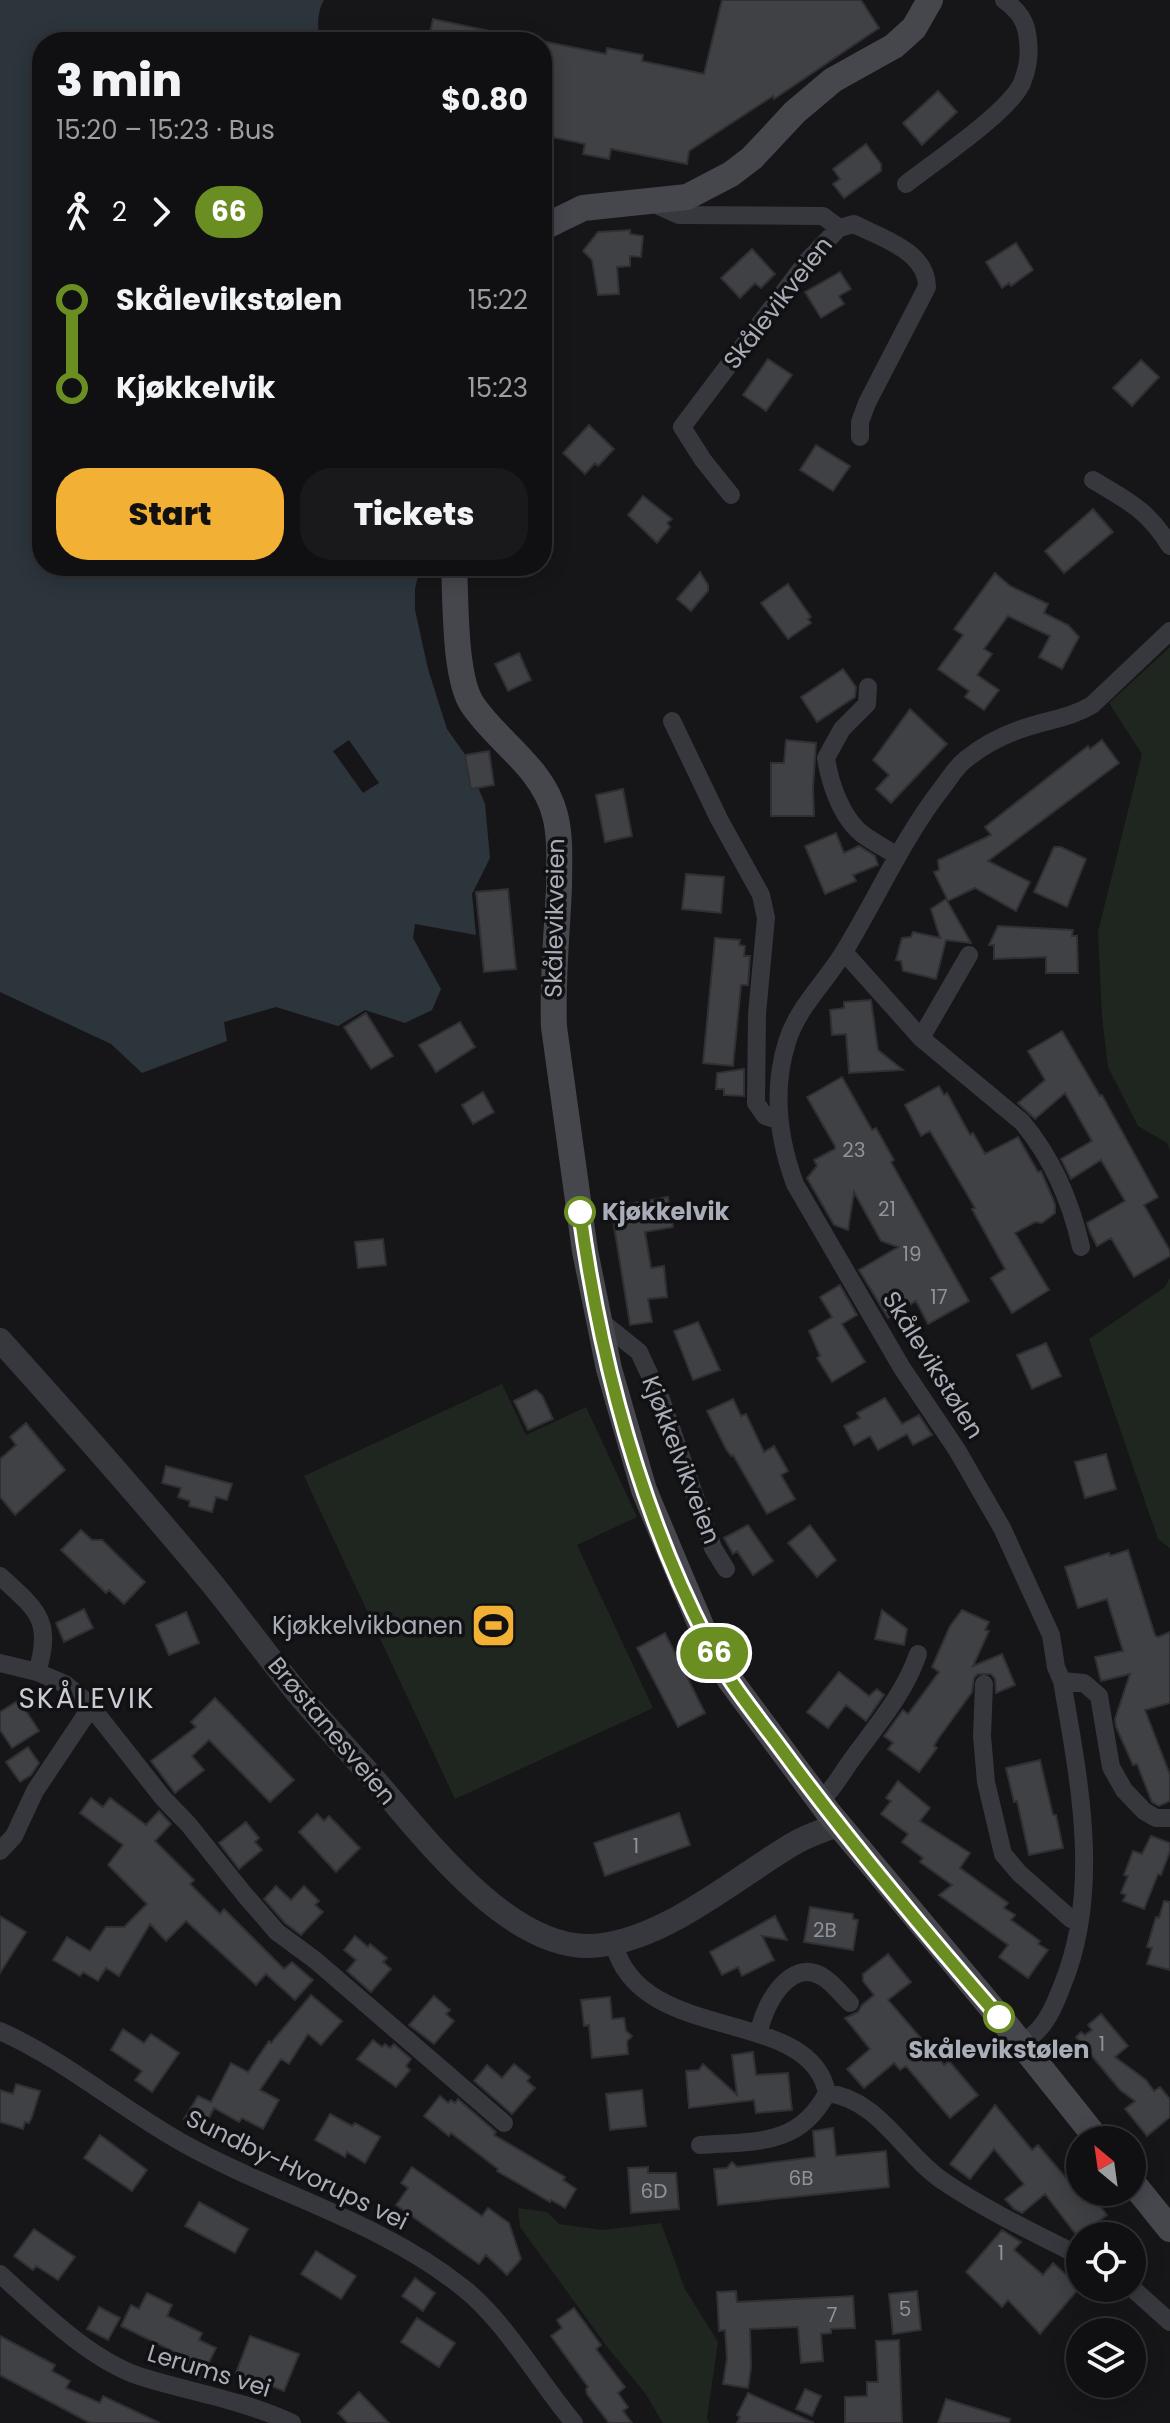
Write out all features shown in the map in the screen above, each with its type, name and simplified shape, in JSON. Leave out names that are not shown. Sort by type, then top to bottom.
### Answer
[{"type":"main road","name":"Skålevikveien","points":[[552,223],[583,208],[687,197],[731,174],[752,158],[795,112],[833,80],[894,46],[914,28],[930,0]]},
{"type":"main road","name":"Skålevikveien","points":[[455,576],[460,667],[466,691],[472,704],[527,765],[555,814],[560,854],[554,1027],[585,1251]]},
{"type":"main road","name":"Kjøkkelvikveien","points":[[585,1251],[598,1323],[644,1490],[707,1640],[730,1680],[819,1802],[1087,2126]]},
{"type":"main road","points":[[1146,2199],[1170,2229]]},
{"type":"street","points":[[906,184],[992,117],[1021,85],[1030,59],[1027,26],[1015,8],[1004,0]]},
{"type":"street","name":"Skålevikveien","points":[[645,200],[679,215],[813,214],[823,216],[839,228]]},
{"type":"street","name":"Skålevikveien","points":[[731,495],[682,427],[808,260],[839,228],[854,224],[909,253],[923,266],[927,278],[923,298],[867,403],[860,422],[860,437]]},
{"type":"street","points":[[1093,480],[1139,508],[1155,522],[1170,546]]},
{"type":"street","name":"Skålevikstølen","points":[[1020,2045],[1039,2029],[1051,2011],[1069,1968],[1083,1892],[1078,1774],[1051,1635],[1002,1528],[957,1450],[902,1368],[795,1184],[786,1160],[779,1120],[779,1080],[788,1040],[807,1001],[844,952],[897,856],[932,801],[963,761],[1002,736],[1078,714],[1092,705],[1170,631]]},
{"type":"street","points":[[868,687],[867,704],[830,746],[826,758],[828,773],[851,823],[862,834],[897,856]]},
{"type":"street","points":[[672,721],[719,819],[761,895],[766,918],[757,1014],[756,1103],[765,1116],[779,1120]]},
{"type":"street","points":[[844,952],[921,1038],[1022,1122],[1033,1135],[1052,1166],[1074,1216],[1081,1247]]},
{"type":"street","points":[[921,1038],[969,955]]},
{"type":"street","name":"Kjøkkelvikveien","points":[[598,1323],[608,1327],[639,1352],[661,1399],[713,1548],[726,1569]]},
{"type":"street","name":"Brøstanesveien","points":[[0,1340],[122,1476],[300,1695],[435,1852],[521,1924],[571,1944],[614,1944],[654,1931],[796,1842],[837,1825]]},
{"type":"street","points":[[0,1576],[27,1601],[44,1628],[44,1647],[37,1672]]},
{"type":"street","points":[[819,1802],[841,1779],[891,1708],[918,1654]]},
{"type":"street","points":[[0,1663],[37,1672],[65,1684],[89,1704],[163,1798],[277,1932],[315,1960],[504,2123]]},
{"type":"street","points":[[1062,1681],[1084,1683],[1099,1696],[1111,1767],[1124,1790],[1144,1811],[1156,1818],[1170,1818]]},
{"type":"street","points":[[984,1684],[982,1736],[986,1782],[1003,1854],[1019,1873],[1079,1923]]},
{"type":"street","points":[[0,1851],[14,1836],[35,1791],[85,1716],[89,1704]]},
{"type":"street","points":[[614,1944],[624,1969],[650,1995],[691,2014],[759,2034],[793,2048],[814,2063],[824,2078],[827,2093],[813,2116],[791,2134],[769,2140],[700,2145]]},
{"type":"street","points":[[759,2034],[773,1993],[784,1982],[803,1973],[822,1976],[850,2003]]},
{"type":"street","name":"Sundby-Hvorups vei","points":[[0,2031],[68,2067],[155,2127],[201,2153],[340,2213],[420,2257],[475,2298],[574,2423]]},
{"type":"street","points":[[827,2093],[856,2100],[944,2182],[1066,2248]]},
{"type":"street","name":"Lerums vei","points":[[0,2274],[57,2327],[123,2368],[292,2423]]},
{"type":"street","points":[[1146,2301],[1170,2322]]},
{"type":"shaded area","points":[[0,0],[324,0],[318,32],[32,32],[32,576],[418,576],[415,610],[428,669],[447,729],[464,753],[485,804],[490,858],[472,894],[476,935],[415,924],[413,938],[441,989],[432,1010],[405,1023],[365,1010],[338,1026],[276,1007],[224,1022],[227,1041],[142,1073],[111,1044],[0,992]]},
{"type":"shaded area","points":[[1170,647],[1170,1151],[1167,1143],[1138,1126],[1108,1067],[1098,932],[1142,754],[1109,703]]},
{"type":"shaded area","points":[[1170,1278],[1170,1548],[1158,1539],[1089,1339],[1165,1287]]},
{"type":"shaded area","name":"Kjøkkelvikbanen","points":[[502,1384],[526,1435],[586,1407],[637,1517],[577,1545],[653,1708],[455,1799],[304,1476]]},
{"type":"shaded area","points":[[518,2208],[547,2212],[559,2224],[602,2230],[661,2223],[685,2289],[718,2342],[707,2418],[709,2423],[663,2423],[645,2393],[608,2348],[520,2227]]},
{"type":"pier","points":[[349,740],[379,783],[363,793],[333,751]]},
{"type":"building","points":[[722,0],[861,0],[879,28],[774,99],[773,96],[689,151],[687,164],[611,149],[609,159],[583,154],[585,144],[552,137],[552,43],[606,54],[607,48],[643,55],[642,61],[704,74]]},
{"type":"building","points":[[433,19],[495,32],[430,32]]},
{"type":"building","points":[[938,91],[957,112],[922,145],[903,123]]},
{"type":"building","points":[[866,144],[881,164],[881,171],[844,198],[833,184],[840,179],[833,169]]},
{"type":"building","points":[[630,230],[630,234],[643,236],[641,257],[630,256],[630,266],[617,267],[619,294],[598,295],[592,260],[583,251],[598,232]]},
{"type":"building","points":[[1016,243],[1033,270],[1011,286],[1009,283],[1002,288],[986,262]]},
{"type":"building","points":[[752,249],[775,274],[761,288],[755,283],[740,298],[721,278]]},
{"type":"building","points":[[840,272],[851,289],[839,296],[844,304],[821,318],[805,292]]},
{"type":"building","points":[[768,359],[792,375],[766,411],[743,395]]},
{"type":"building","points":[[1141,360],[1159,377],[1132,406],[1113,388]]},
{"type":"building","points":[[589,425],[614,449],[598,466],[595,463],[585,474],[563,453]]},
{"type":"building","points":[[816,445],[850,466],[833,491],[800,470]]},
{"type":"building","points":[[643,496],[672,519],[667,523],[670,527],[657,543],[628,515]]},
{"type":"building","points":[[1093,509],[1113,532],[1064,573],[1045,551]]},
{"type":"building","points":[[700,572],[708,591],[691,611],[677,599]]},
{"type":"building","points":[[995,573],[1010,586],[1048,604],[1044,613],[1068,625],[1079,637],[1062,669],[1039,657],[1050,636],[1008,616],[984,649],[992,654],[977,675],[999,690],[984,710],[965,697],[969,691],[938,669],[963,635],[954,629]]},
{"type":"building","points":[[788,584],[811,617],[808,619],[811,623],[788,639],[761,603]]},
{"type":"building","points":[[519,653],[531,680],[508,691],[495,664]]},
{"type":"building","points":[[843,669],[856,687],[855,697],[817,722],[801,697]]},
{"type":"building","points":[[910,709],[947,744],[891,803],[876,789],[889,775],[873,760]]},
{"type":"building","points":[[786,740],[816,743],[814,816],[771,816],[771,763],[784,763]]},
{"type":"building","points":[[1102,740],[1119,763],[988,861],[1030,882],[1016,911],[975,888],[948,901],[934,872],[939,870],[938,860],[991,835],[985,827],[1088,746],[1090,749]]},
{"type":"building","points":[[489,751],[494,785],[471,789],[465,755]]},
{"type":"building","points":[[623,789],[632,836],[605,842],[596,795]]},
{"type":"building","points":[[836,833],[844,853],[859,846],[875,856],[878,865],[853,875],[856,881],[825,894],[805,846]]},
{"type":"building","points":[[1054,847],[1061,847],[1086,859],[1067,907],[1034,892]]},
{"type":"building","points":[[686,874],[724,877],[721,913],[682,909]]},
{"type":"building","points":[[508,889],[516,969],[484,972],[476,892]]},
{"type":"building","points":[[946,899],[971,943],[946,940],[936,979],[903,971],[901,961],[896,960],[902,938],[911,937],[913,932],[940,938],[931,909]]},
{"type":"building","points":[[998,926],[1073,930],[1072,936],[1077,936],[1078,973],[1046,973],[1046,957],[994,959],[994,945],[989,945]]},
{"type":"building","points":[[715,938],[740,940],[739,945],[745,946],[744,956],[750,956],[748,985],[741,985],[733,1066],[703,1063]]},
{"type":"building","points":[[871,1000],[878,1050],[903,1070],[849,1073],[846,1034],[832,1035],[830,1010],[844,1008],[844,1002]]},
{"type":"building","points":[[366,1013],[393,1056],[371,1069],[344,1027]]},
{"type":"building","points":[[460,1022],[475,1047],[436,1072],[419,1045]]},
{"type":"building","points":[[1062,1031],[1102,1095],[1158,1197],[1144,1205],[1170,1256],[1134,1277],[1111,1238],[1097,1246],[1087,1223],[1125,1201],[1101,1160],[1071,1179],[1061,1159],[1092,1141],[1065,1093],[1035,1119],[1018,1103],[1045,1080],[1028,1051]]},
{"type":"building","points":[[744,1069],[744,1096],[724,1095],[724,1089],[716,1089],[717,1073]]},
{"type":"building","points":[[842,1077],[872,1130],[876,1128],[894,1160],[891,1162],[969,1301],[928,1324],[916,1301],[888,1318],[859,1270],[898,1247],[881,1241],[854,1192],[848,1230],[834,1225],[807,1178],[817,1166],[814,1160],[835,1149],[835,1146],[807,1097]]},
{"type":"building","points":[[939,1086],[944,1095],[947,1093],[970,1135],[973,1133],[985,1154],[1018,1137],[1038,1172],[1041,1171],[1055,1204],[1055,1213],[1042,1223],[1035,1222],[1015,1233],[1049,1290],[1012,1313],[991,1278],[1005,1269],[972,1209],[975,1208],[930,1131],[921,1136],[905,1105]]},
{"type":"building","points":[[483,1092],[494,1112],[473,1124],[462,1105]]},
{"type":"building","points":[[668,1197],[673,1227],[645,1232],[651,1268],[664,1266],[667,1297],[648,1299],[652,1322],[630,1325],[611,1207]]},
{"type":"building","points":[[383,1239],[386,1265],[358,1268],[355,1242]]},
{"type":"building","points":[[840,1285],[857,1315],[842,1324],[865,1362],[832,1382],[817,1358],[820,1356],[809,1331],[832,1317],[820,1297]]},
{"type":"building","points":[[698,1322],[720,1370],[693,1380],[674,1331]]},
{"type":"building","points":[[1046,1343],[1061,1376],[1032,1389],[1017,1355]]},
{"type":"building","points":[[536,1390],[542,1395],[553,1419],[528,1430],[514,1401]]},
{"type":"building","points":[[885,1398],[902,1424],[919,1415],[932,1435],[913,1445],[907,1434],[878,1450],[870,1436],[854,1445],[844,1426],[860,1418],[857,1413]]},
{"type":"building","points":[[733,1399],[741,1416],[746,1414],[764,1452],[774,1446],[788,1471],[781,1475],[795,1499],[767,1514],[733,1455],[726,1449],[707,1411]]},
{"type":"building","points":[[26,1423],[65,1470],[15,1515],[0,1497],[0,1459],[16,1445],[10,1437]]},
{"type":"building","points":[[1106,1454],[1116,1489],[1085,1498],[1075,1462]]},
{"type":"building","points":[[166,1466],[232,1484],[227,1500],[216,1497],[212,1512],[189,1506],[190,1501],[178,1497],[181,1488],[162,1483]]},
{"type":"building","points":[[748,1525],[773,1561],[753,1575],[737,1551],[733,1554],[724,1538]]},
{"type":"building","points":[[810,1525],[836,1560],[817,1577],[788,1543]]},
{"type":"building","points":[[81,1530],[92,1540],[102,1540],[145,1582],[124,1604],[109,1590],[106,1593],[61,1550]]},
{"type":"building","points":[[1128,1550],[1155,1635],[1158,1637],[1170,1632],[1170,1703],[1145,1710],[1170,1775],[1170,1801],[1159,1806],[1152,1802],[1137,1764],[1133,1765],[1116,1727],[1115,1719],[1130,1674],[1101,1681],[1095,1657],[1123,1651],[1107,1599],[1078,1608],[1065,1567]]},
{"type":"building","points":[[84,1609],[93,1628],[64,1642],[56,1623]]},
{"type":"building","points":[[882,1610],[907,1629],[904,1645],[875,1639]]},
{"type":"building","points":[[962,1610],[989,1622],[985,1630],[989,1631],[973,1666],[1002,1654],[1015,1685],[996,1693],[995,1679],[991,1674],[978,1674],[974,1678],[972,1692],[919,1772],[888,1749],[893,1743],[884,1736],[903,1710],[908,1714],[939,1672],[932,1667],[950,1626]]},
{"type":"building","points":[[186,1612],[199,1643],[169,1655],[156,1625]]},
{"type":"building","points":[[665,1633],[705,1713],[678,1727],[637,1648]]},
{"type":"building","points":[[839,1672],[869,1696],[877,1689],[884,1695],[866,1721],[846,1705],[828,1728],[807,1712]]},
{"type":"building","points":[[215,1698],[294,1780],[270,1802],[209,1740],[192,1756],[204,1770],[175,1793],[151,1761],[196,1727],[191,1722]]},
{"type":"building","points":[[19,1700],[39,1731],[12,1748],[0,1730],[0,1712]]},
{"type":"building","points":[[28,1747],[39,1763],[31,1775],[20,1782],[6,1762]]},
{"type":"building","points":[[1040,1760],[1063,1848],[1029,1855],[1006,1768]]},
{"type":"building","points":[[898,1781],[930,1808],[920,1821],[970,1853],[960,1868],[1008,1903],[1004,1908],[1015,1915],[1011,1920],[1048,1950],[1028,1978],[999,1957],[1008,1945],[939,1895],[952,1885],[920,1862],[923,1858],[902,1842],[908,1834],[881,1814],[891,1801],[886,1798]]},
{"type":"building","points":[[91,1798],[103,1807],[110,1798],[146,1825],[159,1811],[171,1824],[155,1841],[194,1880],[190,1884],[220,1914],[224,1909],[284,1969],[292,1962],[313,1980],[295,2000],[266,1974],[256,1985],[186,1921],[166,1941],[150,1924],[119,1976],[106,1968],[98,1981],[83,1972],[80,1976],[53,1960],[67,1937],[90,1951],[106,1927],[124,1927],[147,1904],[108,1865],[123,1845],[80,1813]]},
{"type":"building","points":[[679,1813],[690,1845],[605,1876],[594,1843]]},
{"type":"building","points":[[317,1814],[324,1821],[329,1816],[360,1848],[336,1872],[299,1832]]},
{"type":"building","points":[[246,1822],[259,1838],[255,1842],[262,1850],[239,1869],[219,1843]]},
{"type":"building","points":[[1151,1836],[1170,1843],[1170,1851],[1144,1909],[1123,1901],[1126,1895],[1121,1893],[1133,1851],[1142,1854]]},
{"type":"building","points":[[276,1886],[291,1900],[304,1886],[319,1901],[315,1905],[323,1912],[301,1935],[285,1923],[264,1899]]},
{"type":"building","points":[[1164,1901],[1170,1902],[1170,1970],[1147,1964],[1152,1948],[1147,1947]]},
{"type":"building","points":[[810,1907],[853,1914],[853,1919],[858,1920],[853,1950],[804,1942]]},
{"type":"building","points":[[0,1916],[26,1932],[0,1973]]},
{"type":"building","points":[[775,1916],[787,1940],[762,1936],[774,1960],[742,1976],[738,1967],[722,1975],[710,1952]]},
{"type":"building","points":[[355,1936],[387,1958],[383,1962],[391,1969],[371,1992],[347,1971],[356,1960],[344,1950]]},
{"type":"building","points":[[888,1954],[911,1982],[888,2000],[944,2065],[949,2061],[978,2095],[950,2118],[906,2066],[900,2070],[894,2063],[864,2088],[847,2069],[870,2049],[845,2018],[858,2012],[874,1995],[863,1981],[863,1974]]},
{"type":"building","points":[[311,1995],[342,2021],[321,2045],[308,2034],[289,2064],[281,2059],[260,2090],[279,2100],[263,2129],[242,2118],[239,2122],[214,2108],[204,2128],[184,2119],[198,2096],[211,2102],[231,2063],[248,2072],[269,2041],[271,2043]]},
{"type":"building","points":[[434,1996],[450,2010],[446,2014],[454,2021],[434,2044],[409,2025]]},
{"type":"building","points":[[610,1997],[612,2019],[624,2018],[626,2031],[632,2036],[627,2041],[628,2054],[592,2058],[589,2025],[584,2026],[581,2000]]},
{"type":"building","points":[[1101,2014],[1128,2046],[1115,2057],[1146,2080],[1154,2091],[1160,2087],[1170,2099],[1170,2117],[1147,2136],[1146,2126],[1139,2126],[1125,2109],[1135,2101],[1120,2090],[1076,2037],[1081,2032],[1085,2035],[1092,2030],[1088,2025]]},
{"type":"building","points":[[123,2029],[144,2043],[151,2034],[179,2053],[152,2092],[135,2080],[142,2071],[111,2050]]},
{"type":"building","points":[[373,2040],[382,2047],[385,2044],[390,2048],[394,2044],[411,2059],[406,2066],[410,2070],[396,2087],[357,2059]]},
{"type":"building","points":[[753,2052],[756,2075],[788,2073],[792,2110],[756,2113],[754,2100],[689,2108],[686,2071],[699,2070],[703,2064],[737,2095],[732,2055]]},
{"type":"building","points":[[514,2064],[530,2077],[527,2081],[535,2088],[512,2114],[474,2081],[487,2065],[502,2078]]},
{"type":"building","points":[[16,2084],[40,2091],[32,2117],[29,2123],[25,2122],[23,2129],[0,2122],[0,2090],[13,2094]]},
{"type":"building","points":[[642,2090],[646,2126],[610,2130],[606,2094]]},
{"type":"building","points":[[440,2096],[448,2103],[451,2100],[455,2103],[458,2099],[496,2132],[494,2135],[565,2177],[563,2180],[576,2189],[565,2208],[497,2171],[451,2133],[449,2136],[424,2116]]},
{"type":"building","points":[[995,2105],[1032,2150],[1038,2145],[1066,2178],[1066,2206],[1100,2206],[1107,2215],[1098,2222],[1066,2222],[1045,2194],[1022,2213],[1014,2209],[1005,2199],[1024,2184],[994,2149],[970,2179],[950,2164]]},
{"type":"building","points":[[330,2114],[380,2137],[365,2163],[347,2152],[345,2157],[315,2140]]},
{"type":"building","points":[[833,2128],[836,2156],[886,2151],[889,2187],[718,2205],[714,2169],[727,2168],[732,2162],[737,2167],[815,2157],[813,2131]]},
{"type":"building","points":[[100,2135],[147,2170],[132,2191],[84,2158]]},
{"type":"building","points":[[412,2167],[482,2216],[488,2208],[509,2223],[521,2259],[507,2275],[486,2255],[479,2264],[396,2205],[408,2188],[401,2183]]},
{"type":"building","points":[[648,2167],[648,2173],[676,2173],[679,2209],[631,2213],[628,2168]]},
{"type":"building","points":[[199,2202],[248,2229],[235,2253],[185,2226]]},
{"type":"building","points":[[34,2229],[75,2257],[58,2280],[36,2266],[33,2270],[14,2256]]},
{"type":"building","points":[[1002,2230],[1021,2242],[1014,2250],[1043,2275],[1053,2263],[1066,2275],[1067,2302],[1040,2334],[1008,2300],[1002,2307],[966,2272]]},
{"type":"building","points":[[316,2251],[356,2276],[341,2299],[301,2274]]},
{"type":"building","points":[[415,2278],[435,2293],[423,2311],[402,2296]]},
{"type":"building","points":[[736,2291],[737,2302],[853,2296],[855,2328],[831,2329],[831,2333],[821,2334],[823,2361],[801,2363],[798,2327],[750,2329],[748,2388],[723,2384],[727,2359],[725,2330],[719,2331],[717,2292]]},
{"type":"building","points":[[917,2291],[921,2330],[893,2334],[889,2294]]},
{"type":"building","points":[[147,2293],[172,2305],[167,2316],[202,2333],[199,2340],[216,2348],[201,2379],[182,2370],[185,2357],[121,2326],[131,2305],[139,2309]]},
{"type":"building","points":[[99,2307],[120,2318],[108,2340],[87,2329]]},
{"type":"building","points":[[574,2308],[601,2345],[596,2349],[625,2387],[618,2393],[628,2407],[623,2411],[632,2423],[609,2423],[587,2394],[588,2387],[551,2336],[562,2328],[557,2320]]},
{"type":"building","points":[[417,2318],[455,2343],[439,2367],[401,2342]]},
{"type":"building","points":[[0,2336],[55,2365],[52,2371],[70,2381],[66,2388],[100,2403],[103,2396],[160,2423],[90,2423],[0,2375]]},
{"type":"building","points":[[250,2336],[299,2354],[284,2391],[236,2373]]},
{"type":"building","points":[[899,2340],[902,2423],[845,2423],[845,2397],[867,2396],[867,2382],[878,2382],[876,2341]]},
{"type":"building","points":[[805,2389],[821,2396],[812,2416],[796,2409]]},
{"type":"building","points":[[359,2392],[389,2423],[348,2423],[338,2413]]},
{"type":"building","points":[[748,2393],[814,2423],[737,2423],[740,2417],[737,2415]]},
{"type":"building","points":[[946,2399],[1010,2419],[1009,2423],[938,2423]]},
{"type":"bus line","name":"66","points":[[580,1212],[598,1323],[644,1490],[707,1640],[730,1680],[837,1825],[999,2017]]},
{"type":"place","name":"Kjøkkelvik","points":[[580,1212]]},
{"type":"place","name":"Kjøkkelvikbanen","points":[[494,1626]]},
{"type":"place","name":"Skålevikstølen","points":[[999,2017]]},
{"type":"district","name":"SKÅLEVIK","points":[[87,1698]]}]
